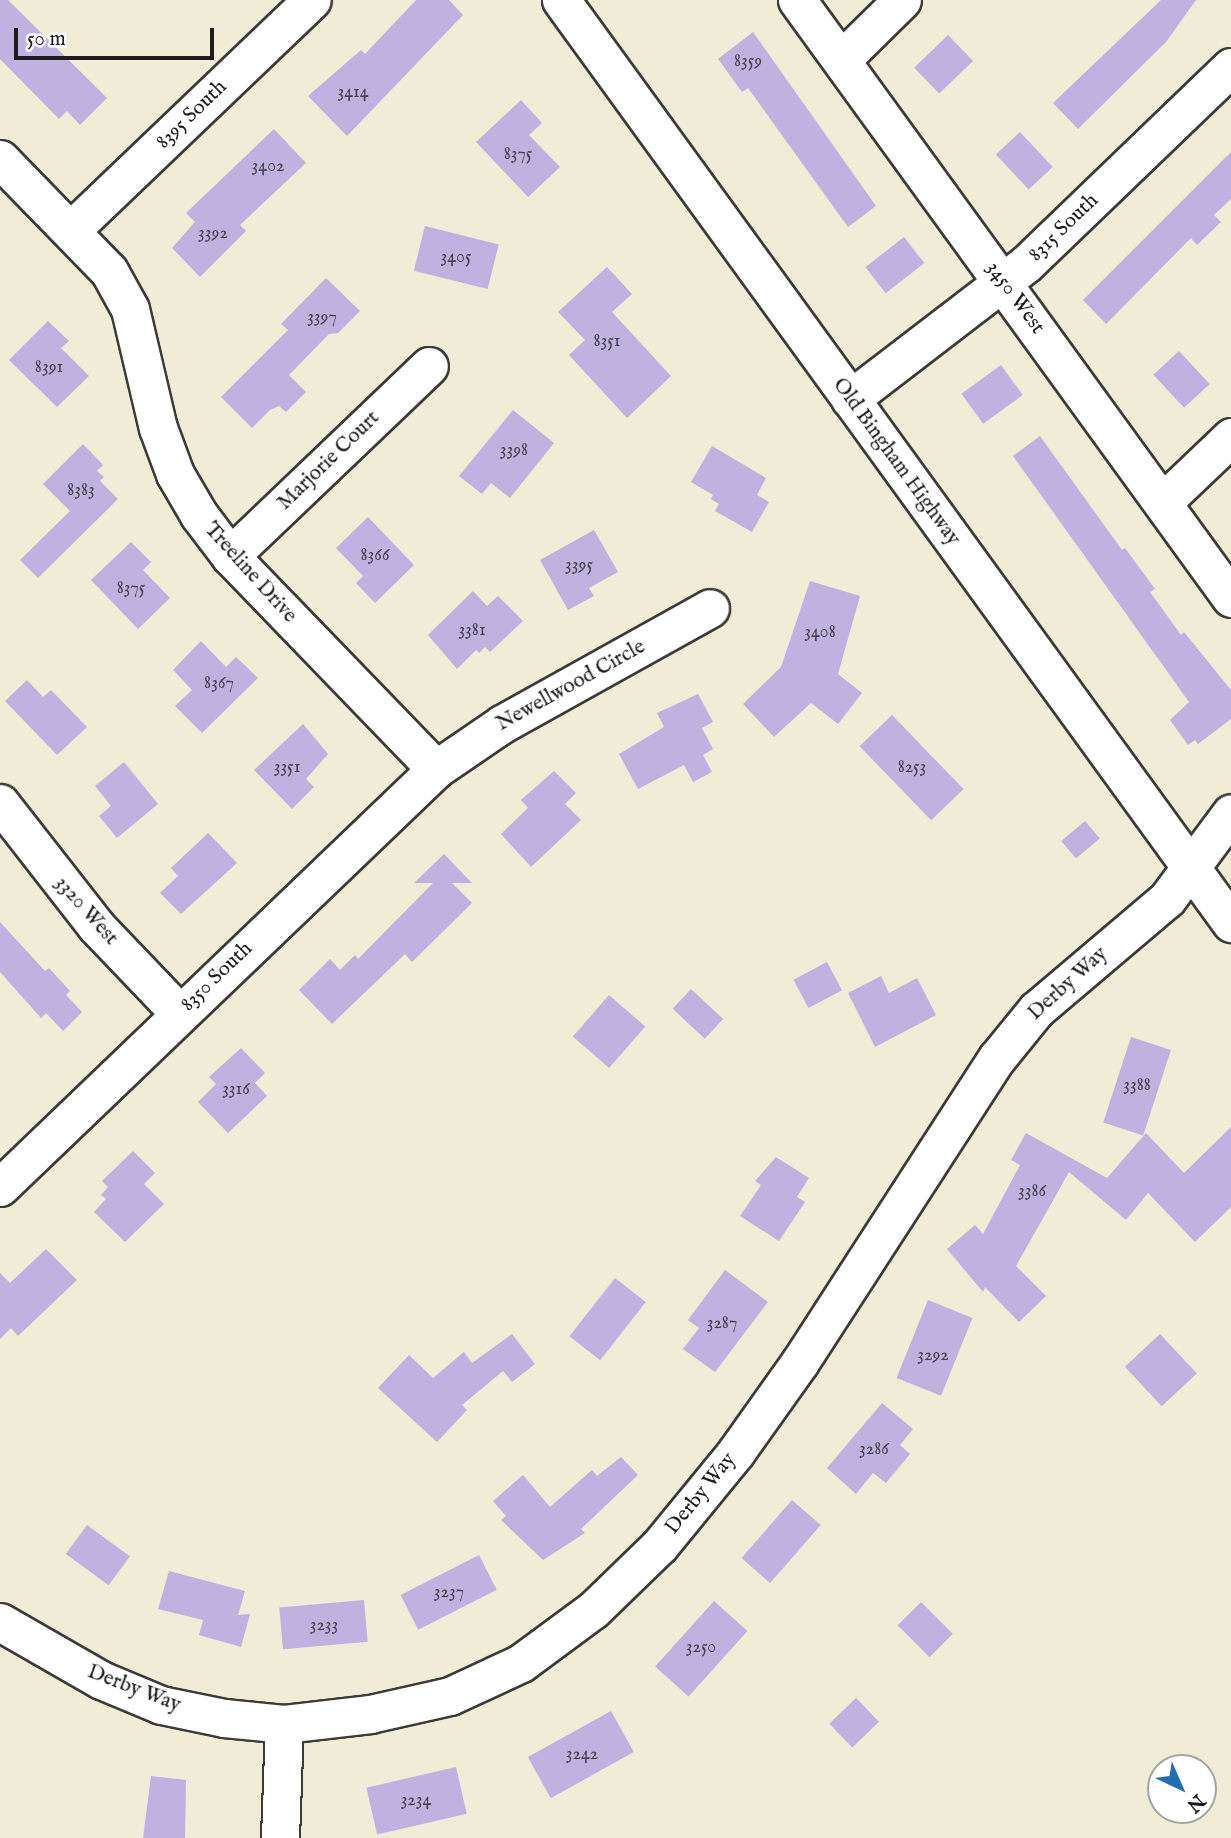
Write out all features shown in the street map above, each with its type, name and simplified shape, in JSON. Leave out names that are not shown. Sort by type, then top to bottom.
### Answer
[{"type":"street","name":"8395 South","points":[[71,230],[312,0]]},
{"type":"street","name":"Old Bingham Highway","points":[[561,0],[1231,923]]},
{"type":"street","name":"3450 West","points":[[797,0],[1005,283],[1231,598]]},
{"type":"street","points":[[842,59],[902,0]]},
{"type":"street","name":"8315 South","points":[[850,399],[1005,283],[1231,67]]},
{"type":"street","name":"Treeline Drive","points":[[0,159],[109,271],[130,309],[145,356],[158,428],[175,474],[230,556],[436,769]]},
{"type":"street","name":"Marjorie Court","points":[[230,556],[429,366]]},
{"type":"street","points":[[1163,502],[1231,437]]},
{"type":"street","name":"Newellwood Circle","points":[[436,769],[502,724],[709,608]]},
{"type":"street","name":"8350 South","points":[[0,1187],[436,769]]},
{"type":"street","name":"3320 West","points":[[0,803],[96,926],[179,1013]]},
{"type":"street","name":"Derby Way","points":[[0,1622],[101,1680],[162,1705],[223,1718],[284,1724],[370,1714],[450,1696],[521,1663],[593,1610],[660,1545],[736,1452],[1005,1048],[1036,1010],[1167,899],[1231,813]]},
{"type":"street","points":[[279,1838],[284,1724]]},
{"type":"building","points":[[0,0],[8,0],[107,98],[80,125],[67,111],[59,119],[0,59]]},
{"type":"building","points":[[416,0],[449,0],[463,15],[347,136],[308,96],[361,50],[365,54]]},
{"type":"building","points":[[1161,0],[1196,0],[1166,42],[1078,129],[1053,103]]},
{"type":"building","points":[[753,32],[876,206],[848,227],[748,88],[742,92],[718,59]]},
{"type":"building","points":[[948,35],[973,61],[939,94],[914,68]]},
{"type":"building","points":[[521,100],[542,123],[529,135],[560,167],[528,197],[476,142]]},
{"type":"building","points":[[274,129],[306,163],[240,225],[246,231],[200,277],[172,248],[195,222],[186,213]]},
{"type":"building","points":[[1020,132],[1053,167],[1029,190],[996,155]]},
{"type":"building","points":[[1231,152],[1231,199],[1214,215],[1221,222],[1197,245],[1191,238],[1106,324],[1083,300]]},
{"type":"building","points":[[425,226],[499,244],[488,289],[414,271]]},
{"type":"building","points":[[904,237],[924,263],[886,293],[865,267]]},
{"type":"building","points":[[607,267],[632,294],[612,312],[671,376],[627,418],[569,355],[585,340],[558,312]]},
{"type":"building","points":[[326,278],[360,311],[338,333],[329,334],[289,375],[306,392],[286,412],[279,406],[270,410],[252,428],[221,397],[288,330],[281,324]]},
{"type":"building","points":[[48,321],[69,341],[61,348],[89,376],[57,407],[9,360]]},
{"type":"building","points":[[1179,351],[1210,384],[1184,408],[1153,375]]},
{"type":"building","points":[[1001,365],[1023,395],[983,424],[961,394]]},
{"type":"building","points":[[513,410],[554,443],[510,498],[491,483],[482,494],[459,476]]},
{"type":"building","points":[[1040,436],[1122,550],[1125,548],[1155,589],[1150,592],[1181,635],[1184,632],[1231,690],[1231,719],[1198,744],[1195,740],[1188,745],[1170,720],[1189,702],[1013,456]]},
{"type":"building","points":[[83,444],[103,465],[97,471],[104,477],[100,481],[118,499],[38,578],[20,560],[70,511],[43,484]]},
{"type":"building","points":[[712,446],[766,478],[757,495],[769,502],[752,532],[715,511],[719,504],[711,499],[713,495],[691,482]]},
{"type":"building","points":[[368,517],[414,565],[375,603],[356,583],[363,576],[336,548]]},
{"type":"building","points":[[594,530],[618,572],[589,588],[594,596],[568,610],[540,560]]},
{"type":"building","points":[[131,542],[151,562],[143,570],[170,598],[138,629],[91,580]]},
{"type":"building","points":[[810,581],[860,596],[838,674],[862,693],[838,724],[811,703],[774,737],[743,704],[781,667]]},
{"type":"building","points":[[473,591],[487,606],[498,596],[523,621],[490,652],[485,647],[479,653],[476,650],[457,669],[428,635]]},
{"type":"building","points":[[201,641],[226,667],[236,657],[258,678],[202,733],[175,706],[192,690],[173,670]]},
{"type":"building","points":[[27,680],[43,697],[51,690],[87,727],[57,755],[5,701]]},
{"type":"building","points":[[698,694],[713,722],[702,728],[713,749],[703,755],[712,772],[693,782],[684,765],[638,789],[619,754],[664,727],[657,713]]},
{"type":"building","points":[[892,715],[964,789],[931,820],[860,746]]},
{"type":"building","points":[[303,724],[328,754],[306,779],[314,787],[292,809],[254,770]]},
{"type":"building","points":[[124,762],[158,804],[117,838],[99,816],[111,806],[95,786]]},
{"type":"building","points":[[554,771],[576,793],[565,804],[581,820],[531,867],[501,834],[528,808],[521,800]]},
{"type":"building","points":[[1085,821],[1100,839],[1076,859],[1061,841]]},
{"type":"building","points":[[208,833],[237,863],[181,914],[160,893],[178,876],[171,868]]},
{"type":"building","points":[[444,854],[472,883],[452,883],[472,903],[412,962],[405,954],[332,1024],[299,990],[330,959],[340,970],[355,955],[358,959],[433,883],[414,883]]},
{"type":"building","points":[[0,922],[45,971],[49,968],[70,991],[66,995],[82,1012],[63,1031],[46,1013],[41,1018],[0,972]]},
{"type":"building","points":[[827,962],[842,990],[808,1008],[793,980]]},
{"type":"building","points":[[881,976],[889,993],[917,978],[936,1015],[875,1047],[848,993]]},
{"type":"building","points":[[691,989],[723,1019],[705,1039],[673,1009]]},
{"type":"building","points":[[609,995],[645,1026],[609,1068],[573,1037]]},
{"type":"building","points":[[1131,1037],[1171,1050],[1143,1136],[1103,1123]]},
{"type":"building","points":[[241,1048],[265,1073],[255,1083],[267,1096],[228,1133],[198,1102],[216,1084],[209,1077]]},
{"type":"building","points":[[1231,1127],[1231,1207],[1195,1242],[1148,1193],[1126,1220],[1069,1172],[1016,1266],[1046,1296],[1019,1322],[985,1287],[983,1292],[947,1249],[975,1225],[983,1234],[1020,1165],[1011,1160],[1026,1133],[1107,1178],[1146,1133],[1184,1173]]},
{"type":"building","points":[[133,1151],[155,1173],[144,1184],[164,1204],[125,1242],[94,1212],[106,1199],[101,1195],[108,1187],[102,1181]]},
{"type":"building","points":[[776,1157],[809,1178],[797,1197],[805,1202],[779,1241],[740,1216],[761,1185],[755,1181]]},
{"type":"building","points":[[46,1249],[77,1280],[18,1336],[11,1328],[0,1339],[0,1273],[10,1283]]},
{"type":"building","points":[[725,1270],[768,1302],[715,1372],[683,1349],[699,1328],[688,1320]]},
{"type":"building","points":[[615,1278],[646,1302],[600,1360],[569,1336]]},
{"type":"building","points":[[928,1300],[973,1318],[941,1396],[897,1378]]},
{"type":"building","points":[[512,1334],[535,1364],[512,1382],[503,1371],[462,1405],[467,1410],[437,1442],[378,1388],[409,1355],[433,1378],[464,1352],[472,1363]]},
{"type":"building","points":[[1160,1334],[1197,1373],[1162,1406],[1125,1367]]},
{"type":"building","points":[[882,1403],[913,1429],[900,1445],[910,1454],[886,1483],[873,1473],[856,1494],[827,1468]]},
{"type":"building","points":[[621,1457],[638,1475],[581,1529],[585,1533],[543,1560],[501,1520],[506,1516],[493,1501],[523,1475],[550,1507],[592,1470],[597,1476]]},
{"type":"building","points":[[792,1500],[821,1525],[770,1583],[741,1558]]},
{"type":"building","points":[[87,1525],[130,1556],[109,1585],[66,1554]]},
{"type":"building","points":[[479,1555],[497,1590],[418,1630],[401,1595]]},
{"type":"building","points":[[169,1571],[245,1591],[238,1615],[250,1614],[241,1647],[199,1635],[203,1620],[158,1609]]},
{"type":"building","points":[[364,1600],[368,1642],[283,1649],[279,1607]]},
{"type":"building","points":[[714,1601],[747,1631],[689,1697],[655,1666]]},
{"type":"building","points":[[921,1602],[953,1634],[929,1657],[898,1625]]},
{"type":"building","points":[[856,1698],[879,1722],[852,1747],[829,1724]]},
{"type":"building","points":[[611,1711],[634,1752],[551,1798],[528,1757]]},
{"type":"building","points":[[456,1767],[467,1814],[377,1834],[366,1788]]},
{"type":"building","points":[[151,1776],[186,1780],[185,1838],[143,1838]]}]
